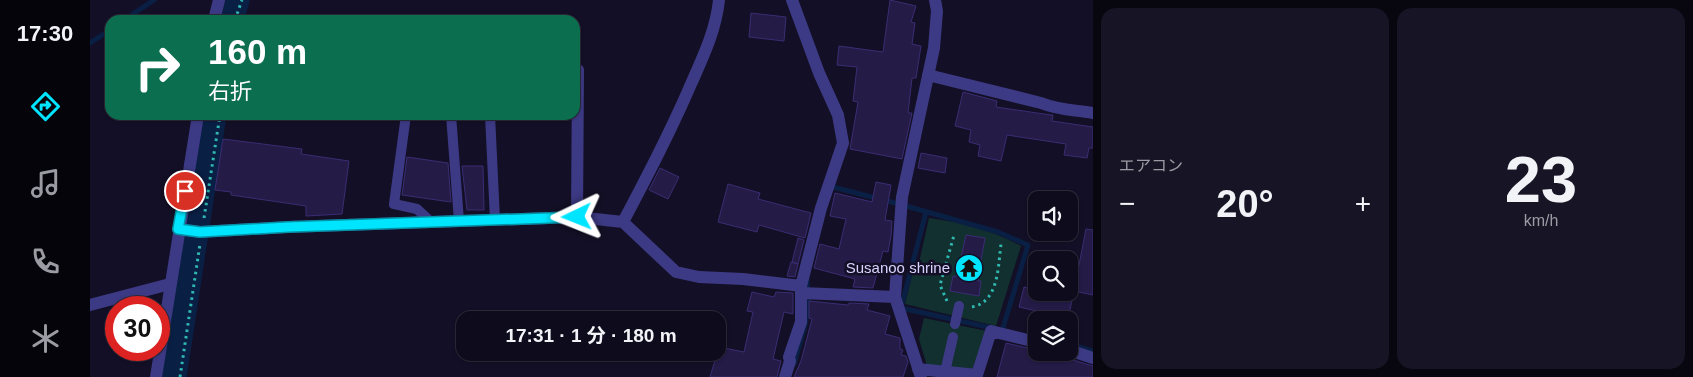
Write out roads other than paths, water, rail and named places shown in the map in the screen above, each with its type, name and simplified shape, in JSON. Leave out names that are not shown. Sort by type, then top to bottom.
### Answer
[{"type":"street","points":[[216,15],[220,0]]},
{"type":"street","points":[[623,222],[657,158],[705,54],[717,18],[719,0]]},
{"type":"street","points":[[785,377],[790,361],[789,357],[801,322],[821,208],[843,143],[838,115],[819,73],[792,0]]},
{"type":"street","points":[[935,0],[937,11],[928,75],[902,197],[895,297],[920,373],[977,375],[991,331],[1028,340]]},
{"type":"street","points":[[928,75],[1058,110],[1070,109],[1093,113]]},
{"type":"street","points":[[156,377],[197,120]]},
{"type":"street","points":[[577,217],[578,120]]},
{"type":"street","points":[[181,230],[200,232],[577,217],[623,222],[676,272],[699,276],[743,278],[805,291],[895,297]]},
{"type":"street","points":[[90,305],[170,284]]},
{"type":"street","points":[[1078,353],[1093,358]]},
{"type":"lane","points":[[405,120],[394,204],[417,209],[431,222]]},
{"type":"lane","points":[[452,120],[459,221]]},
{"type":"lane","points":[[490,120],[495,220]]},
{"type":"lane","points":[[956,322],[959,306]]},
{"type":"lane","points":[[945,375],[953,336]]},
{"type":"waterway","points":[[132,15],[154,0]]},
{"type":"waterway","points":[[230,15],[234,0]]},
{"type":"waterway","points":[[90,43],[105,33]]},
{"type":"waterway","points":[[171,377],[210,120]]},
{"type":"waterway","points":[[833,187],[895,203]]},
{"type":"waterway","points":[[906,206],[998,232],[1028,245],[1002,331],[1000,330]]},
{"type":"waterway","points":[[926,212],[901,308],[992,328]]},
{"type":"waterway","points":[[794,364],[804,331],[807,313],[807,278]]},
{"type":"waterway","points":[[1079,347],[1093,351]]},
{"type":"place","name":"Susanoo shrine","points":[[969,268]]}]
